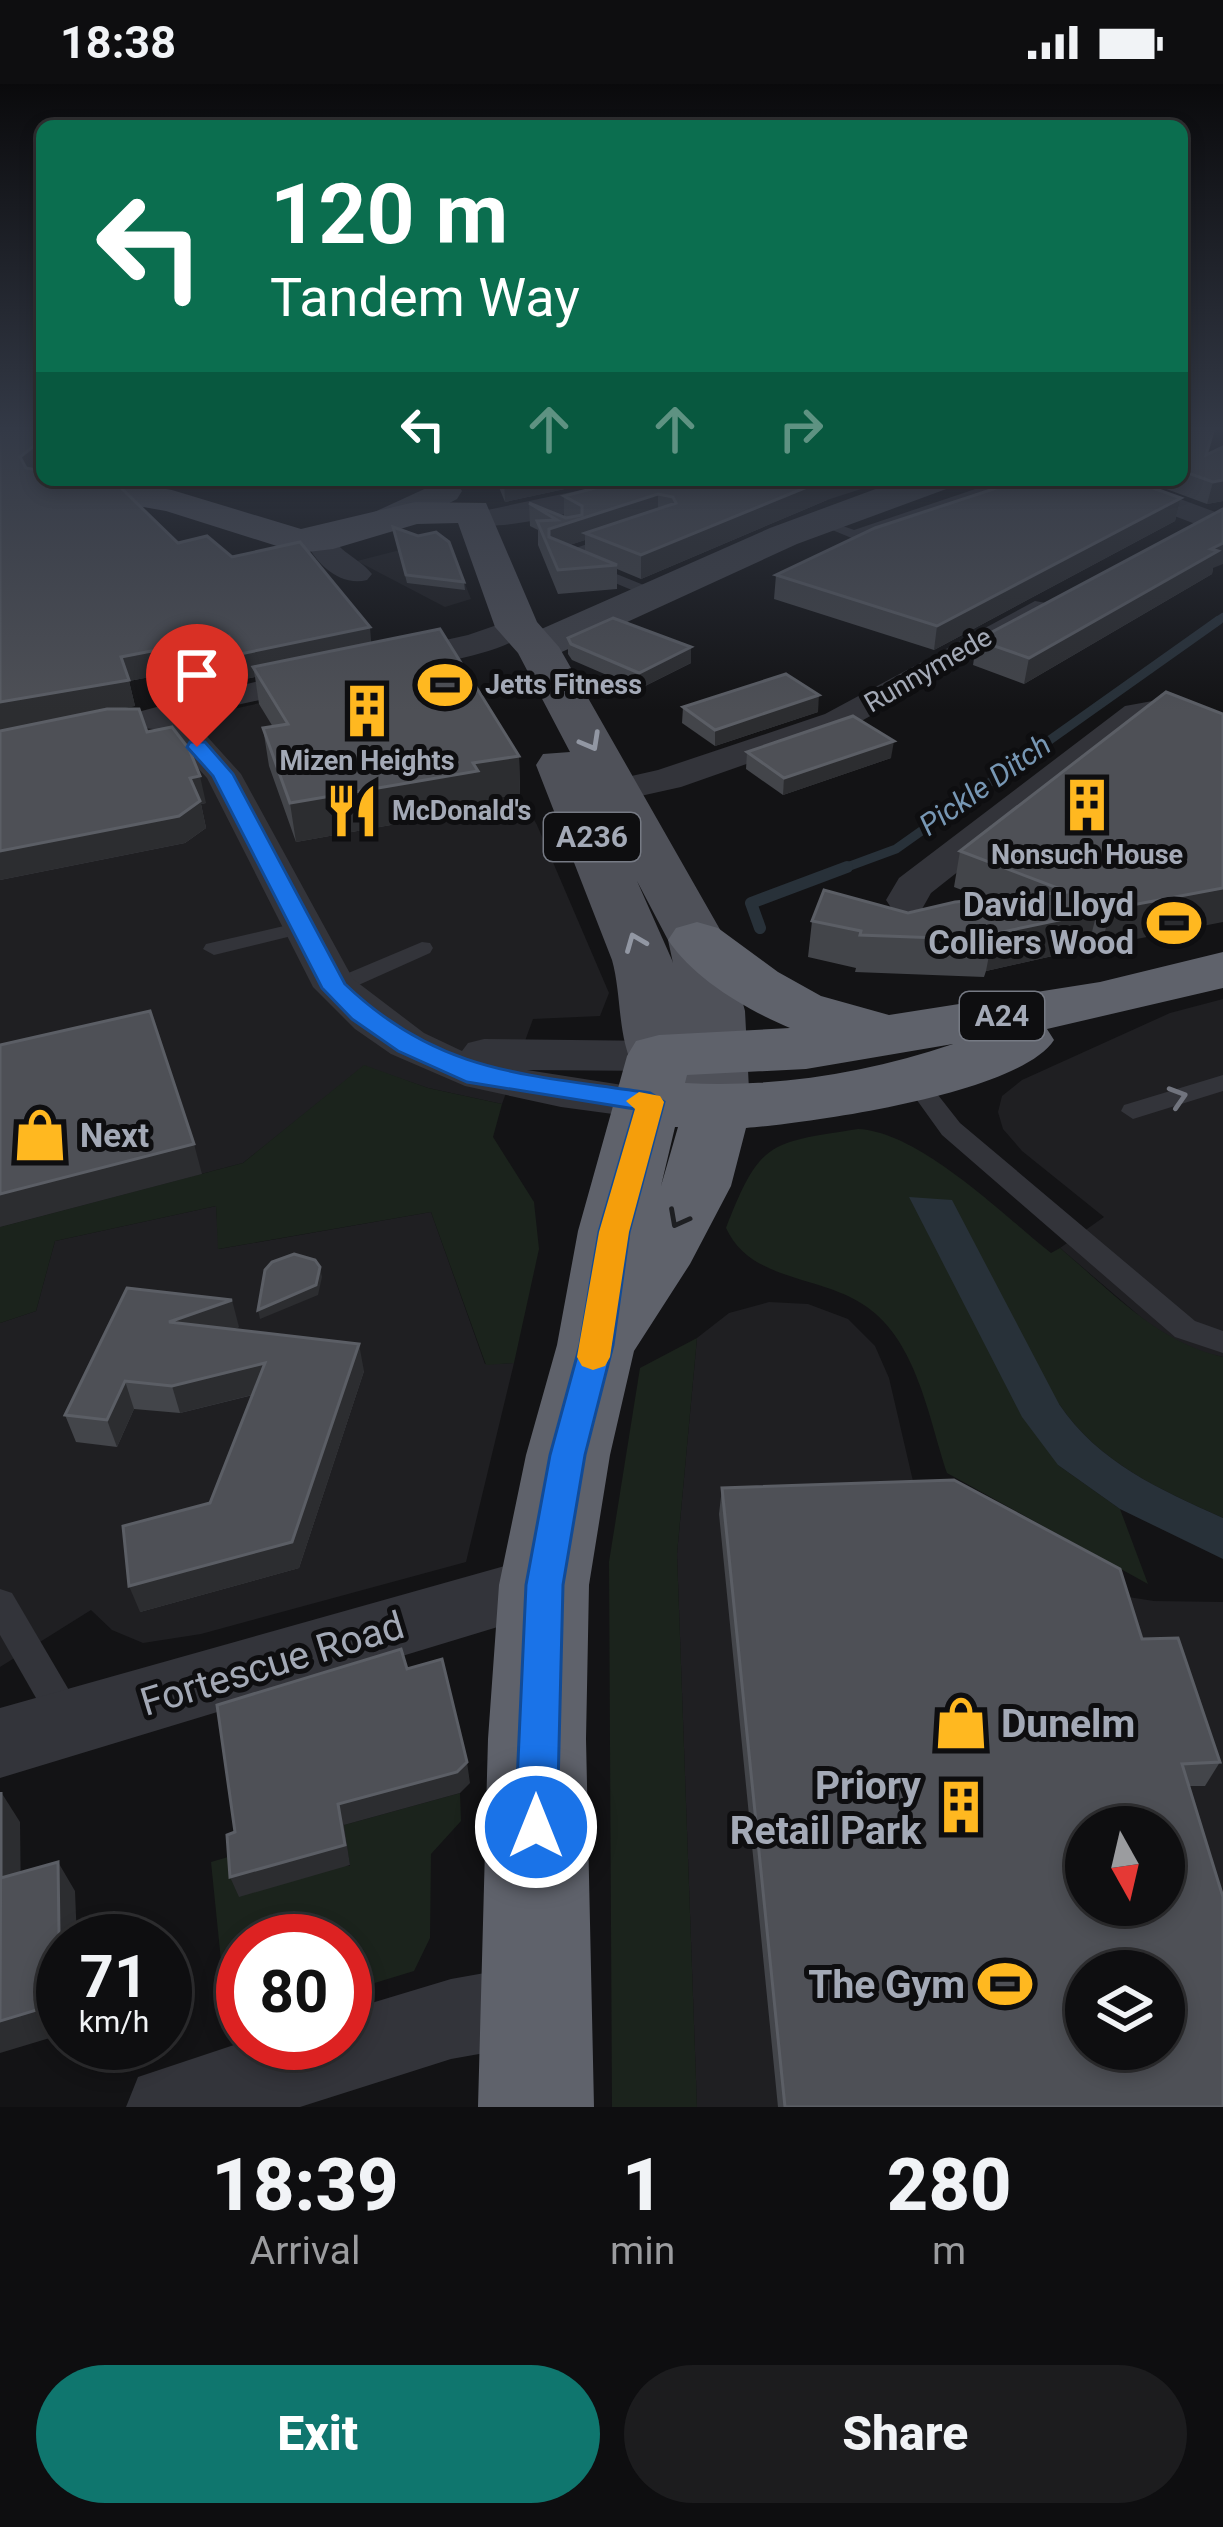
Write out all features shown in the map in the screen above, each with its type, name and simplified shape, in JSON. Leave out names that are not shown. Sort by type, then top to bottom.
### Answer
[{"type":"highway","points":[[698,940],[792,1007],[929,1044]]},
{"type":"highway","name":"A24","points":[[686,1081],[779,1105],[929,1044],[1016,1043],[1100,1001],[1223,970]]},
{"type":"highway","points":[[536,2107],[537,1739],[544,1585],[568,1455],[596,1345],[614,1232],[686,1081]]},
{"type":"main road","points":[[240,522],[291,540],[319,540],[383,522]]},
{"type":"main road","points":[[404,522],[435,522]]},
{"type":"main road","name":"A236","points":[[472,522],[523,632],[618,790],[698,940],[714,1011],[686,1081]]},
{"type":"main road","name":"A236","points":[[523,632],[508,654],[510,672],[576,796],[686,1081]]},
{"type":"street","points":[[113,721],[172,719],[222,698],[523,632],[634,600],[819,522]]},
{"type":"street","points":[[1171,538],[1203,522]]},
{"type":"street","points":[[319,540],[326,556],[356,574]]},
{"type":"street","name":"Runnymede","points":[[618,790],[668,779],[837,722],[1073,589]]},
{"type":"street","points":[[907,900],[913,887],[1137,713],[1168,708],[1223,730]]},
{"type":"street","points":[[172,719],[223,774],[335,988],[407,1046],[476,1076],[686,1081]]},
{"type":"street","name":"Fortescue Road","points":[[0,1744],[544,1585]]},
{"type":"street","points":[[168,2107],[451,2019],[535,2004]]},
{"type":"lane","points":[[821,522],[854,536],[893,522]]},
{"type":"lane","points":[[622,537],[558,556],[634,600]]},
{"type":"lane","points":[[214,949],[301,928]]},
{"type":"lane","points":[[335,988],[422,948]]},
{"type":"lane","points":[[929,1044],[926,1096],[951,1129],[1185,1329],[1223,1342]]},
{"type":"lane","points":[[1133,1111],[1223,1083]]},
{"type":"lane","points":[[0,1604],[69,1723]]},
{"type":"shaded area","points":[[447,538],[471,599],[445,607],[357,561]]},
{"type":"shaded area","points":[[452,661],[478,722],[537,825],[609,993],[600,1016],[533,1019],[502,1104],[428,1088],[364,1066],[243,1163],[0,1227],[0,760]]},
{"type":"shaded area","points":[[1223,999],[1223,1357],[1190,1350],[1157,1331],[1060,1248],[1104,1217],[1022,1151],[1003,1129],[998,1112],[1002,1096],[1022,1080],[1170,1013]]},
{"type":"shaded area","points":[[364,1065],[428,1088],[502,1104],[493,1137],[534,1202],[539,1249],[514,1363],[486,1365],[431,1212],[218,1249],[216,1206],[55,1241],[36,1311],[0,1323],[0,1227],[243,1163]]},
{"type":"shaded area","points":[[858,1129],[907,1144],[933,1159],[1051,1253],[1060,1248],[1156,1327],[1223,1357],[1223,1518],[1154,1485],[1112,1458],[1092,1443],[1059,1404],[1058,1465],[1120,1509],[1148,1584],[947,1473],[910,1361],[884,1322],[849,1296],[769,1268],[737,1246],[726,1228],[759,1162],[771,1151],[804,1138]]},
{"type":"shaded area","points":[[909,1197],[952,1200],[1059,1404],[1092,1443],[1112,1458],[1154,1485],[1223,1518],[1223,1559],[1120,1509],[1058,1465],[1022,1417]]},
{"type":"shaded area","points":[[216,1206],[219,1249],[431,1212],[485,1364],[514,1363],[466,1562],[201,1634],[143,1643],[112,1630],[91,1610],[0,1667],[0,1323],[36,1311],[55,1241]]},
{"type":"shaded area","name":"Priory Retail Park","points":[[769,1302],[808,1304],[848,1319],[875,1346],[889,1378],[919,1507],[1109,1594],[1154,1601],[1223,1602],[1223,2107],[697,2107],[677,1554],[697,1338],[729,1313]]},
{"type":"shaded area","points":[[697,1338],[677,1554],[697,2107],[612,2107],[609,1562],[640,1368]]},
{"type":"shaded area","points":[[460,1793],[461,1821],[431,1854],[430,1938],[414,1971],[372,1984],[372,1914],[216,1914],[211,1862],[235,1855],[350,1866],[344,1825]]},
{"type":"building","points":[[0,522],[157,522],[178,543],[207,536],[232,557],[300,542],[370,627],[240,654],[229,636],[121,657],[129,680],[0,702]]},
{"type":"building","points":[[538,522],[570,522],[549,529],[549,537],[617,565],[558,570]]},
{"type":"building","points":[[617,522],[721,522],[641,555],[585,533]]},
{"type":"building","points":[[892,522],[1134,522],[937,626],[776,575]]},
{"type":"building","points":[[1198,522],[1223,522],[1223,543],[1211,549],[1218,551],[1029,658],[977,640]]},
{"type":"building","points":[[393,527],[418,536],[436,532],[449,542],[464,582],[406,575]]},
{"type":"building","points":[[613,618],[691,647],[639,673],[571,644],[568,638]]},
{"type":"building","points":[[440,629],[519,756],[473,763],[478,771],[290,803],[263,728],[288,724],[253,667]]},
{"type":"building","points":[[786,674],[819,695],[715,730],[683,707]]},
{"type":"building","points":[[1166,692],[1223,714],[1223,888],[1111,909],[1096,903],[1097,912],[988,935],[992,940],[860,935],[861,931],[812,921],[824,890],[908,913],[955,902],[1068,892],[960,851]]},
{"type":"building","points":[[107,709],[139,709],[147,732],[172,727],[189,749],[200,776],[190,778],[200,801],[179,816],[0,851],[0,731]]},
{"type":"building","points":[[853,716],[894,741],[784,778],[747,752]]},
{"type":"building","points":[[150,1011],[194,1144],[0,1194],[0,1045]]},
{"type":"building","points":[[294,1254],[315,1260],[320,1267],[316,1285],[258,1310],[265,1270],[272,1262]]},
{"type":"building","points":[[127,1288],[232,1300],[169,1322],[359,1344],[292,1542],[129,1586],[123,1526],[210,1503],[265,1363],[172,1386],[125,1381],[107,1420],[65,1415]]},
{"type":"building","name":"Priory Retail Park","points":[[954,1480],[1120,1569],[1142,1639],[1178,1638],[1220,1762],[1182,1764],[1223,1897],[1223,2107],[785,2107],[722,1488]]},
{"type":"building","points":[[401,1649],[407,1669],[442,1659],[467,1762],[457,1772],[338,1804],[345,1845],[230,1877],[227,1835],[235,1832],[217,1705]]},
{"type":"building","points":[[1,1792],[1,1878],[58,1862],[59,1914],[36,1914],[36,2010],[0,2021]]},
{"type":"waterway","name":"Pickle Ditch","points":[[1219,620],[1223,617]]},
{"type":"waterway","name":"Pickle Ditch","points":[[839,870],[896,849],[1219,620]]},
{"type":"waterway","name":"Pickle Ditch","points":[[1215,623],[1219,620]]},
{"type":"waterway","name":"Pickle Ditch","points":[[839,870],[847,867]]},
{"type":"waterway","name":"Pickle Ditch","points":[[760,928],[751,903],[839,870]]},
{"type":"slow traffic","points":[[593,1357],[614,1232],[650,1102],[639,1101]]},
{"type":"place","name":"Jetts Fitness","points":[[445,685]]},
{"type":"place","name":"Mizen Heights","points":[[367,711]]},
{"type":"place","name":"Nonsuch House","points":[[1087,805]]},
{"type":"place","name":"McDonald's","points":[[352,811]]},
{"type":"place","name":"David Lloyd Colliers Wood","points":[[1174,923]]},
{"type":"place","name":"Next","points":[[40,1135]]},
{"type":"place","name":"Dunelm","points":[[961,1723]]},
{"type":"place","name":"Priory Retail Park","points":[[961,1807]]},
{"type":"place","name":"The Gym","points":[[1005,1984]]},
{"type":"route","points":[[197,747],[223,774],[335,988],[362,1014],[407,1046],[476,1076],[650,1102],[614,1232],[596,1345],[568,1455],[544,1585],[536,1827]]}]
